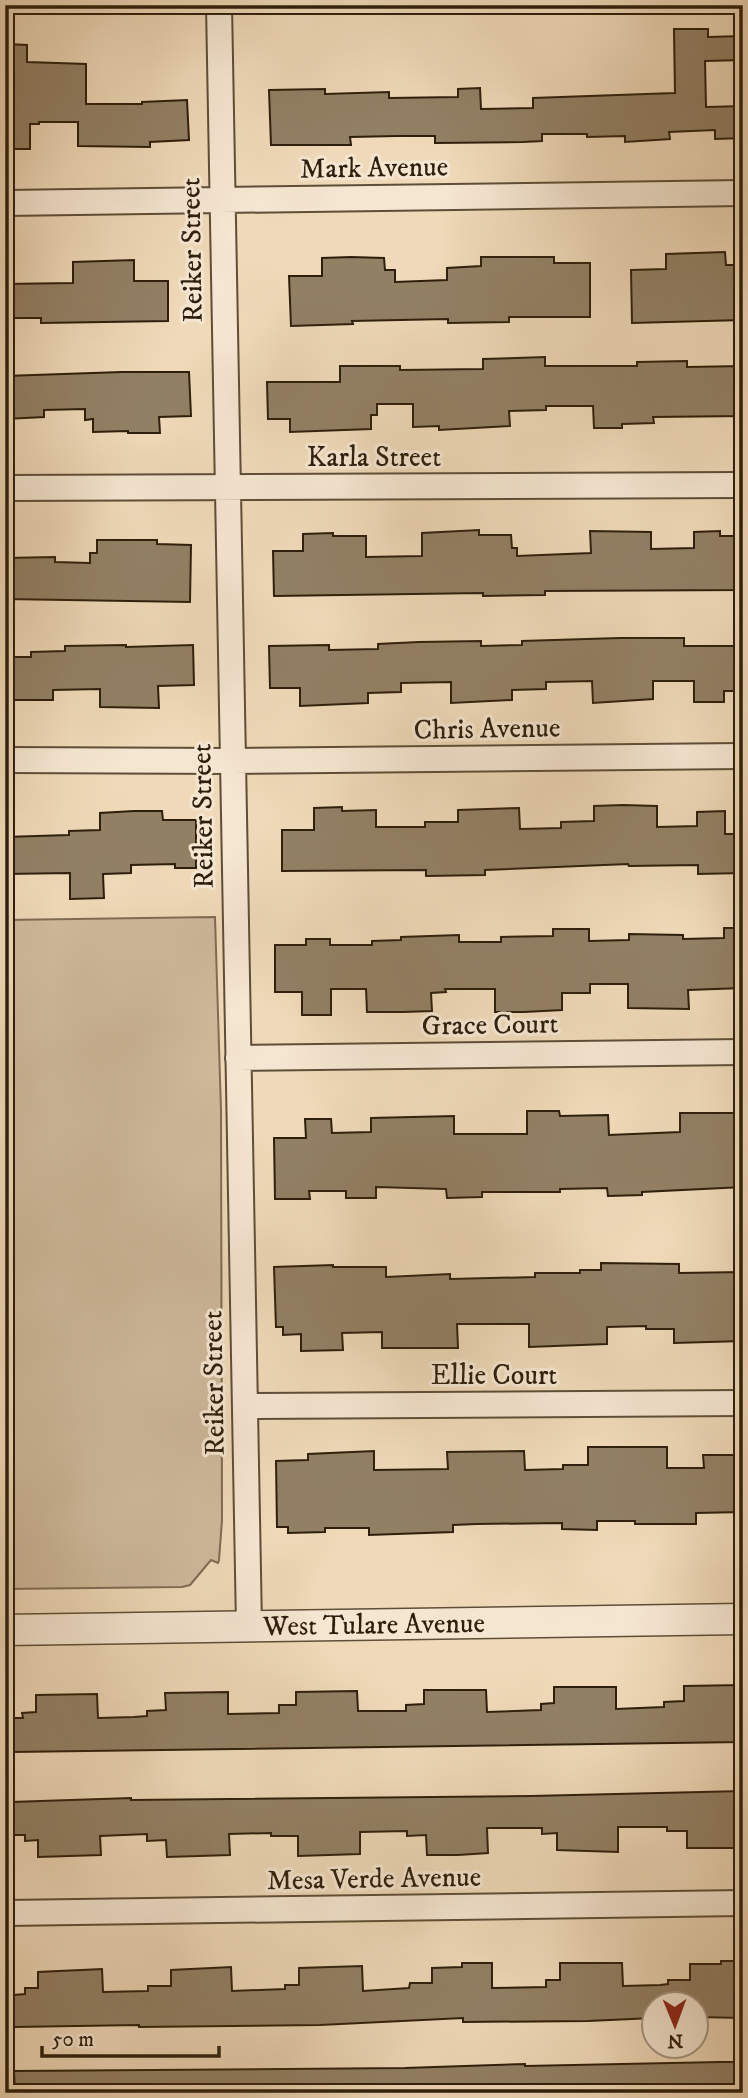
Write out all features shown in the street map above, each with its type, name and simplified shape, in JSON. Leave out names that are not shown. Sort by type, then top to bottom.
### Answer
[{"type":"street","name":"Reiker Street","points":[[219,5],[249,1626]]},
{"type":"street","name":"Mark Avenue","points":[[5,203],[743,193]]},
{"type":"street","name":"Karla Street","points":[[5,488],[743,485]]},
{"type":"street","name":"Chris Avenue","points":[[5,760],[232,761],[743,756]]},
{"type":"street","name":"Grace Court","points":[[238,1058],[743,1052]]},
{"type":"street","name":"Ellie Court","points":[[245,1406],[743,1403]]},
{"type":"street","name":"West Tulare Avenue","points":[[5,1630],[743,1619]]},
{"type":"street","name":"Mesa Verde Avenue","points":[[5,1913],[743,1903]]},
{"type":"shaded area","points":[[215,917],[221,1110],[222,1520],[219,1560],[218,1563],[211,1560],[190,1585],[182,1587],[5,1589],[5,920]]},
{"type":"building","points":[[674,29],[708,29],[708,37],[743,36],[743,60],[705,61],[706,107],[743,106],[743,138],[715,139],[715,130],[669,132],[670,139],[625,142],[625,136],[542,134],[542,141],[523,142],[435,143],[435,136],[397,136],[350,137],[351,145],[271,145],[269,90],[325,89],[325,94],[389,92],[389,98],[458,97],[458,89],[480,88],[481,109],[533,108],[533,98],[675,93]]},
{"type":"building","points":[[5,44],[27,45],[27,62],[86,64],[86,104],[142,104],[187,100],[189,140],[150,142],[150,147],[78,146],[78,122],[39,122],[30,124],[30,149],[5,149]]},
{"type":"building","points":[[725,252],[726,265],[743,265],[743,320],[632,323],[631,270],[666,269],[666,254]]},
{"type":"building","points":[[481,257],[554,257],[554,263],[590,263],[590,317],[509,317],[509,322],[448,323],[448,319],[352,321],[353,324],[291,326],[289,276],[322,276],[322,258],[384,258],[385,270],[395,270],[395,282],[447,280],[447,268],[481,266]]},
{"type":"building","points":[[134,260],[134,281],[168,281],[168,321],[41,323],[41,318],[5,318],[5,284],[73,283],[73,262]]},
{"type":"building","points":[[545,357],[545,366],[637,366],[637,362],[687,361],[687,367],[743,366],[743,416],[653,417],[654,423],[622,424],[622,428],[594,428],[593,406],[546,406],[546,410],[509,411],[510,426],[439,430],[439,426],[413,427],[413,404],[377,404],[377,415],[371,415],[371,429],[290,432],[290,419],[268,419],[267,382],[340,382],[340,366],[400,366],[400,370],[483,369],[483,359]]},
{"type":"building","points":[[189,372],[191,416],[159,417],[160,433],[93,432],[93,419],[85,420],[85,409],[44,410],[44,417],[5,419],[5,376]]},
{"type":"building","points":[[479,530],[479,535],[511,535],[512,548],[517,548],[517,556],[591,553],[590,531],[651,532],[651,549],[694,548],[694,532],[720,531],[720,536],[743,536],[743,590],[545,591],[545,595],[483,596],[483,593],[274,596],[273,551],[303,551],[303,534],[366,536],[366,557],[422,556],[422,533]]},
{"type":"building","points":[[97,540],[157,540],[157,544],[191,545],[190,602],[5,599],[5,558],[55,557],[55,562],[90,563],[90,553],[97,553]]},
{"type":"building","points":[[684,638],[684,646],[743,646],[743,691],[724,691],[724,702],[694,702],[694,681],[653,681],[653,699],[593,703],[592,681],[546,682],[546,689],[512,690],[512,700],[451,703],[451,682],[401,683],[401,692],[368,693],[368,703],[300,706],[300,688],[270,688],[269,646],[329,645],[329,650],[378,649],[378,644],[419,642],[481,641],[481,646],[522,645],[522,641]]},
{"type":"building","points":[[193,645],[194,685],[158,686],[159,708],[100,707],[100,689],[53,690],[53,700],[5,700],[5,657],[31,657],[31,652],[65,651],[65,646]]},
{"type":"building","points":[[594,806],[657,806],[657,827],[697,826],[697,812],[725,811],[725,834],[743,834],[743,873],[698,874],[698,865],[628,864],[485,870],[485,875],[426,876],[426,870],[282,871],[282,830],[314,830],[314,808],[376,810],[376,827],[425,827],[425,822],[458,822],[458,810],[519,808],[520,829],[561,828],[561,822],[594,821]]},
{"type":"building","points":[[162,811],[163,820],[196,820],[196,868],[175,868],[175,864],[131,865],[131,873],[103,874],[104,898],[70,899],[70,873],[5,874],[5,837],[69,835],[69,831],[100,830],[100,813]]},
{"type":"building","points":[[724,928],[743,928],[743,988],[688,990],[689,1009],[628,1008],[628,984],[590,984],[590,993],[562,993],[562,1010],[524,1012],[495,1012],[495,989],[445,989],[446,992],[431,993],[432,1011],[367,1012],[366,989],[331,989],[331,1015],[302,1015],[302,992],[275,992],[275,945],[306,945],[306,939],[330,939],[330,945],[372,945],[372,941],[401,940],[401,937],[459,935],[459,942],[501,942],[501,937],[553,936],[553,929],[589,929],[589,941],[629,940],[629,934],[683,935],[683,939],[724,938]]},
{"type":"building","points":[[527,1111],[559,1111],[560,1116],[608,1115],[609,1135],[680,1132],[680,1113],[743,1113],[743,1187],[608,1196],[607,1188],[560,1189],[560,1192],[482,1192],[482,1197],[447,1198],[446,1189],[376,1187],[376,1198],[346,1198],[346,1191],[309,1191],[310,1199],[275,1199],[274,1138],[306,1138],[305,1119],[331,1119],[332,1133],[371,1132],[371,1118],[454,1116],[454,1134],[527,1134]]},
{"type":"building","points":[[601,1263],[679,1264],[679,1273],[743,1272],[743,1341],[674,1343],[674,1329],[646,1329],[646,1326],[607,1327],[607,1344],[529,1347],[529,1324],[457,1324],[458,1348],[382,1348],[382,1332],[342,1333],[343,1350],[301,1351],[301,1334],[283,1335],[283,1327],[276,1327],[274,1267],[386,1267],[386,1277],[450,1274],[450,1279],[580,1273],[580,1270],[601,1270]]},
{"type":"building","points":[[588,1447],[667,1447],[667,1468],[704,1468],[703,1455],[743,1455],[743,1512],[696,1513],[696,1524],[597,1521],[597,1530],[562,1529],[562,1523],[476,1524],[453,1525],[453,1532],[369,1535],[369,1528],[325,1528],[325,1532],[288,1533],[288,1527],[277,1527],[276,1461],[308,1460],[308,1454],[374,1451],[374,1470],[448,1469],[447,1452],[524,1451],[525,1470],[563,1469],[563,1465],[588,1465]]},
{"type":"building","points":[[743,1685],[743,1742],[12,1752],[11,1718],[23,1718],[22,1713],[36,1712],[36,1695],[97,1694],[98,1718],[147,1716],[147,1711],[166,1710],[165,1693],[228,1692],[228,1714],[279,1713],[279,1705],[296,1705],[296,1692],[357,1691],[358,1711],[406,1711],[406,1705],[424,1704],[424,1690],[486,1690],[487,1712],[541,1710],[541,1704],[554,1703],[554,1687],[616,1687],[616,1709],[664,1707],[664,1702],[684,1701],[684,1686]]},
{"type":"building","points":[[743,1791],[743,1848],[687,1848],[687,1831],[667,1831],[667,1827],[618,1827],[618,1852],[557,1850],[557,1833],[542,1834],[542,1828],[487,1828],[488,1853],[458,1855],[427,1855],[426,1835],[407,1836],[407,1831],[360,1832],[360,1854],[298,1856],[298,1836],[271,1836],[271,1833],[229,1834],[230,1855],[167,1857],[166,1840],[147,1841],[147,1834],[100,1836],[101,1855],[38,1857],[38,1840],[25,1841],[25,1835],[12,1835],[11,1802],[131,1798],[531,1796]]},
{"type":"building","points":[[721,1961],[743,1961],[743,2018],[710,2017],[710,1990],[640,1990],[640,2019],[463,2022],[463,2018],[320,2025],[14,2027],[14,1995],[25,1994],[25,1988],[38,1988],[38,1972],[102,1969],[103,1992],[148,1991],[148,1986],[171,1986],[171,1970],[231,1967],[232,1991],[285,1989],[285,1985],[299,1985],[299,1968],[362,1966],[363,1991],[409,1988],[410,1983],[432,1983],[432,1968],[462,1967],[462,1963],[492,1963],[492,1988],[546,1987],[546,1980],[560,1980],[560,1963],[622,1963],[623,1986],[660,1985],[668,1984],[668,1980],[690,1980],[690,1964],[721,1964]]},
{"type":"building","points":[[743,2062],[743,2093],[15,2093],[14,2071],[405,2068]]}]
